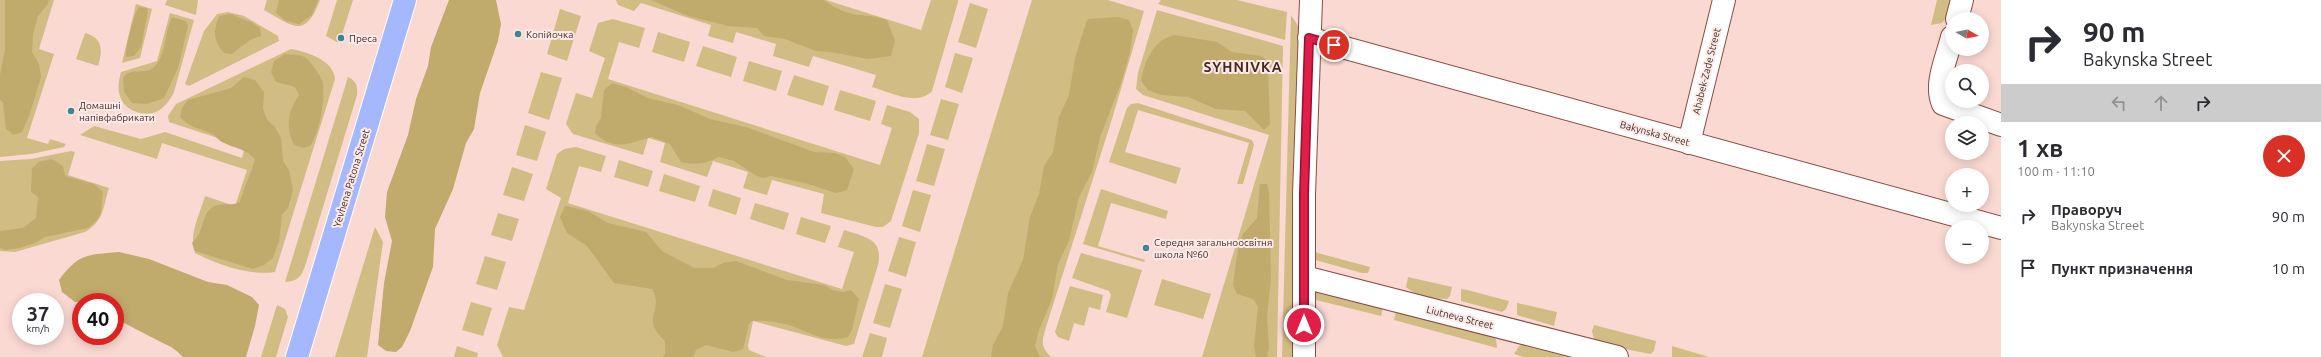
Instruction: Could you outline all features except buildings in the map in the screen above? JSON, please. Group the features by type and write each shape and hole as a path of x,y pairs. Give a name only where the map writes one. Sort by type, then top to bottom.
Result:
{"main road":[{"name":"Yevhena Patona Street","path":"297,357 405,0"}],"street":[{"path":"1304,357 1304,194 1310,0"},
{"name":"Ahabek-Zade Street","path":"1689,143 1724,0"},
{"path":"1959,12 1962,0"},
{"name":"Bakynska Street","path":"1309,38 2001,228"},
{"path":"1947,56 1939,95 1943,104 2001,125"},
{"name":"Liutneva Street","path":"1304,278 1617,357"}],"shaded area":[{"path":"0,0 54,0 39,49 54,54 27,138 48,144 50,139 66,144 64,147 31,154 0,157"},
{"path":"5,0 49,0 48,4 38,16 33,34 32,52 39,64 41,77 29,116 22,132 14,135 6,129 3,102 0,100 0,75 5,49"},
{"path":"167,0 198,0 196,15 165,5"},
{"path":"267,0 320,0 315,12 309,20 304,25 298,26 291,25 264,10"},
{"path":"279,0 318,0 312,15 299,24 286,21 276,13"},
{"path":"337,0 353,0 340,41 337,42 326,36"},
{"path":"449,0 496,0 501,24 498,41 480,93 474,129 466,143 453,189 435,229 433,267 410,331 402,347 396,352 386,351 378,345 384,283 392,241 385,217 387,192 408,135 416,99 428,66 431,47"},
{"path":"616,0 826,0 921,30 931,0 958,0 958,2 932,91 926,96 911,98 895,95 872,87 876,75 813,56 809,67 773,56 776,44 736,32 733,43 708,36 711,25 641,3 634,11 618,5"},
{"path":"651,0 823,0 838,9 849,13 887,20 895,41 891,56 868,59 816,51 785,39 764,36 757,28 728,26 688,16"},
{"path":"1032,0 1108,0 1144,11 1112,119 1045,332 1043,343 1045,350 1051,357 922,357"},
{"path":"1161,0 1237,0 1287,12 1285,40 1158,4"},
{"path":"1937,0 1952,0 1948,12 1945,12 1945,19 1942,23 1931,25"},
{"path":"970,3 988,9 976,48 958,42"},
{"path":"136,4 152,9 140,58 122,63"},
{"path":"139,7 147,8 148,11 141,47 134,56 126,57 130,31"},
{"path":"560,9 581,16 567,61 547,54"},
{"path":"1157,10 1283,46 1277,357 1202,357 1269,135 1143,95 1136,89 1138,73"},
{"path":"228,12 244,16 278,36 279,41 189,86 185,84 204,31 217,14"},
{"path":"170,13 194,20 174,92 168,103 158,111 147,114 136,112 126,106 120,96 118,87 121,72 157,61"},
{"path":"230,14 251,22 260,28 261,36 250,40 232,54 224,53 215,36 219,16"},
{"path":"1291,15 1302,32 1294,357 1282,357"},
{"path":"172,17 186,21 188,26 178,68 164,98 147,104 132,103 124,92 123,78 130,72 146,71 154,67 161,56 169,23"},
{"path":"1118,17 1129,20 1133,30 1130,52 1120,86 1100,137 1092,172 1079,197 1069,241 1058,264 1052,299 1039,330 1035,346 1040,357 991,357 993,345 1003,326 1008,293 1023,260 1030,217 1039,194 1044,166 1053,152 1059,117 1069,95 1075,58 1086,23 1088,19"},
{"path":"613,19 645,28 639,48 619,42 608,79 880,165 892,128 881,124 887,105 910,112 919,119 919,133 891,221 883,227 876,227 821,213 824,194 772,180 767,195 743,188 748,172 713,161 707,177 660,162 665,143 648,138 643,155 573,134 566,124 576,93 592,98 605,58 589,51 598,23"},
{"path":"658,32 690,42 684,62 652,52"},
{"path":"85,33 95,38 100,45 101,55 98,66 76,59"},
{"path":"1175,35 1217,42 1232,52 1261,56 1265,59 1268,69 1270,124 1264,130 1245,111 1216,109 1188,97 1161,95 1148,90 1141,81 1151,52 1161,41"},
{"path":"703,46 737,57 731,77 696,66"},
{"path":"291,49 312,55 325,62 333,72 335,79 275,272 265,273 245,271 214,262 195,253 193,246 194,232 205,196 235,206 247,170 162,143 157,159 80,135 94,126 141,139 165,132 242,158 245,147 169,122 168,116 176,104"},
{"path":"955,53 973,58 962,93 945,87"},
{"path":"285,54 299,55 306,58 311,62 321,77 323,83 322,107 317,133 310,146 304,148 294,145 289,132 290,113 299,95 295,87 276,82 271,72 274,61"},
{"path":"749,61 782,71 776,91 743,81"},
{"path":"541,72 562,78 549,120 528,113"},
{"path":"794,75 829,86 823,106 787,95"},
{"path":"244,77 255,80 264,92 263,108 267,120 275,127 281,138 283,161 289,170 293,190 288,208 282,215 279,241 273,258 264,265 253,269 195,251 192,243 200,232 205,216 210,209 218,205 240,202 255,159 243,150 222,142 212,134 191,126 180,117 182,108 188,100 231,88"},
{"path":"348,77 356,84 357,95 306,263 303,271 297,279 285,282"},
{"path":"612,83 626,87 648,98 678,105 710,119 749,128 814,152 835,153 845,157 854,169 847,190 836,193 805,183 771,176 763,178 755,175 734,161 719,157 701,163 681,162 670,144 652,137 622,144 616,144 602,139 595,133 596,126 601,118 604,90"},
{"path":"840,90 876,101 870,121 834,110"},
{"path":"941,99 959,104 948,140 930,135"},
{"path":"1138,103 1252,140 1254,145 1243,184 1237,184 1249,143 1138,110 1125,152 1181,168 1176,184 1109,162 1127,108 1131,104"},
{"path":"525,125 546,132 537,161 516,155"},
{"path":"927,144 945,149 934,186 916,181"},
{"path":"576,147 606,156 601,172 579,166 568,203 842,289 854,252 838,247 844,230 871,240 878,249 878,265 854,344 846,346 753,321 748,346 749,350 766,357 503,357 497,345 509,307 524,310 561,198 546,189 557,154 564,149"},
{"path":"71,151 75,152 68,175 109,188 102,213 96,223 85,232 15,252 0,251 0,161 31,159"},
{"path":"52,159 63,166 65,176 94,184 103,192 101,213 97,220 88,228 45,237 35,243 19,248 6,250 0,248 0,231 23,228 36,218 38,197 31,192 32,168 39,162"},
{"path":"619,160 653,171 648,187 614,177"},
{"path":"512,167 533,174 524,201 503,195"},
{"path":"664,174 700,186 695,202 659,191"},
{"path":"1260,184 1267,184 1269,192 1271,279 1267,316 1269,348 1267,357 1256,357 1254,346 1258,307 1253,299 1237,294 1233,285 1238,247 1243,234 1257,218"},
{"path":"713,189 741,198 736,215 708,206"},
{"path":"1101,189 1168,211 1166,219 1111,203 1098,246 1145,260 1144,262 1083,244"},
{"path":"913,190 931,195 920,232 902,226"},
{"path":"755,203 789,213 784,230 750,219"},
{"path":"565,206 588,211 608,223 646,232 662,251 694,268 713,268 723,263 736,261 787,280 824,285 832,290 843,292 851,290 859,299 852,330 848,337 832,339 818,336 789,325 766,321 752,321 749,324 743,349 733,352 706,345 696,350 693,357 663,357 665,354 665,341 654,326 653,320 656,303 652,289 614,283 587,246 567,233 560,217"},
{"path":"498,213 519,219 512,241 491,235"},
{"path":"801,217 831,226 825,243 796,234"},
{"path":"375,227 383,242 367,357 335,357"},
{"path":"899,237 916,242 906,277 888,271"},
{"path":"119,252 149,259 208,282 227,285 252,297 259,305 255,326 246,357 183,357 176,350 124,323 124,293 72,293 72,300 62,292 59,280 66,271 78,260 91,255"},
{"path":"1314,252 1370,267 1368,273 1362,273 1315,260"},
{"path":"1081,253 1142,270 1127,318 1106,312 1111,295 1109,291 1072,278"},
{"path":"485,256 506,262 497,290 476,284"},
{"path":"1408,277 1452,287 1450,296 1447,299 1415,293 1406,287"},
{"path":"1162,279 1211,294 1203,319 1154,305"},
{"path":"885,284 902,289 890,328 873,323"},
{"path":"1070,286 1103,295 1100,310 1089,307 1084,326 1074,323 1069,341 1058,337 1055,332"},
{"path":"1319,289 1384,304 1381,316 1312,299"},
{"path":"1461,289 1509,301 1506,309 1502,312 1461,301"},
{"path":"471,302 492,308 483,336 462,330"},
{"path":"1517,303 1557,312 1554,326 1517,315"},
{"path":"277,305 285,309 288,317 276,357 261,357"},
{"path":"1396,311 1486,334 1496,339 1497,348 1394,320"},
{"path":"1594,325 1656,341 1654,351 1650,354 1595,343 1592,331"},
{"path":"870,333 887,338 882,357 862,357"},
{"path":"1525,344 1574,357 1524,357 1514,354 1519,346"},
{"path":"457,346 478,353 477,357 454,357"},
{"path":"1672,346 1709,357 1672,357"}],"place":[{"name":"Копійочка","path":"518,34"},
{"name":"Преса","path":"341,38"},
{"name":"Домашні напівфабрикати","path":"71,111"},
{"name":"Середня загальноосвітня школа №60","path":"1146,248"}],"district":[{"name":"SYHNIVKA","path":"1243,67"}],"route":[{"path":"1304,325 1304,194 1309,38 1334,45"}]}
